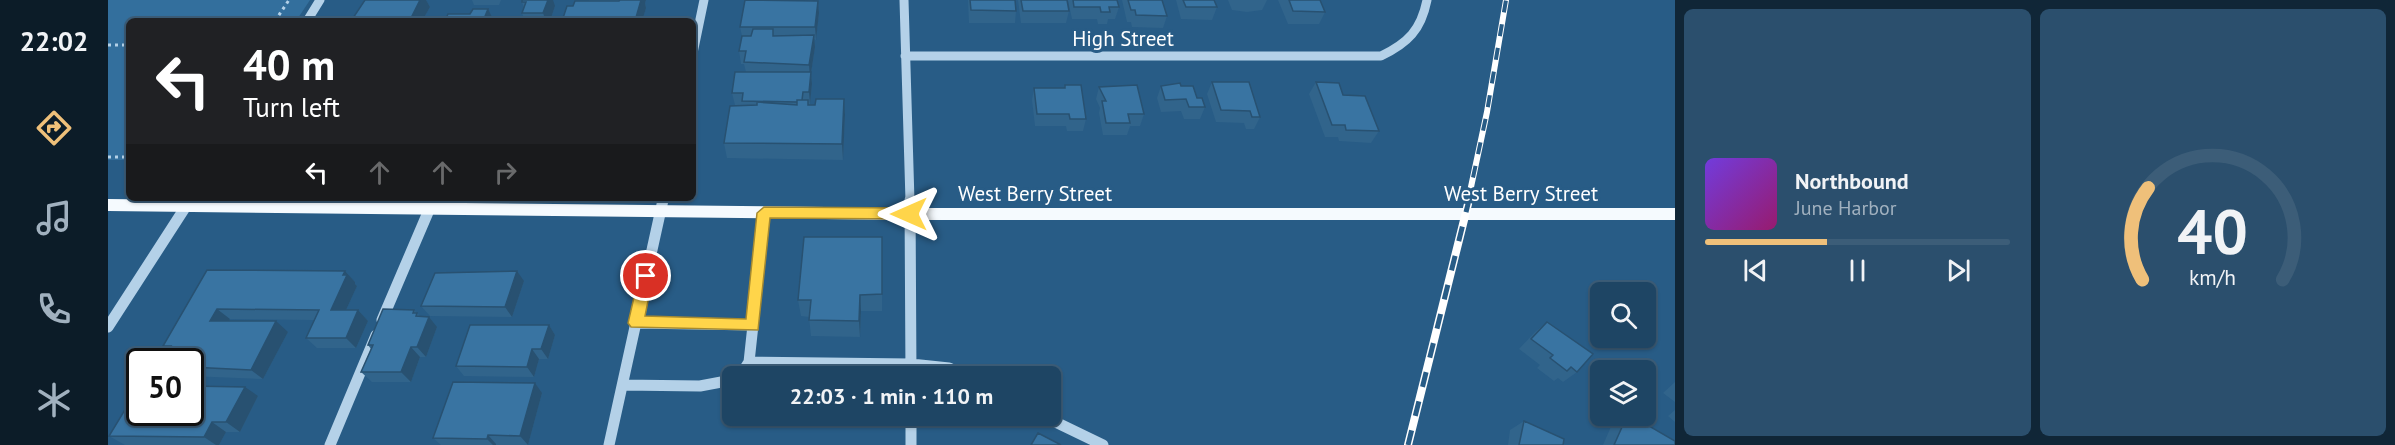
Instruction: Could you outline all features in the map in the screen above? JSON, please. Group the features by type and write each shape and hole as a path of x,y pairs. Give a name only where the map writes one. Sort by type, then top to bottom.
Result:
{"main road":[{"name":"West Berry Street","path":"108,205 188,203 429,210 662,205 764,213 909,214 1675,214"}],"street":[{"path":"309,18 320,0"},
{"path":"696,39 704,0"},
{"path":"904,0 911,366"},
{"name":"High Street","path":"905,56 1381,56 1408,44 1424,22 1427,0"},
{"path":"108,327 188,203"},
{"path":"609,445 662,205"},
{"path":"330,445 429,210"},
{"path":"746,366 753,325 764,213"},
{"path":"636,323 753,325"},
{"path":"748,362 830,366"},
{"path":"622,385 700,386 722,382"},
{"path":"1061,424 1103,445"},
{"path":"911,426 911,445"}],"path":[{"path":"277,18 289,0"},
{"path":"108,45 126,45"},
{"path":"108,157 126,157"}],"shaded area":[{"path":"108,0 310,0 298,18 126,18 126,160 108,160"}],"building":[{"path":"365,0 420,0 411,18 353,18"},
{"path":"522,0 548,0 543,13 522,13 526,2"},
{"path":"641,0 636,18 563,18 567,6 573,6 575,1"},
{"path":"745,0 818,1 815,27 740,27"},
{"path":"970,0 1015,0 1016,11 971,10"},
{"path":"1021,0 1067,0 1069,11 1023,11"},
{"path":"1073,0 1117,0 1119,7 1109,7 1110,12 1101,12 1100,7 1074,7"},
{"path":"1128,0 1162,0 1167,16 1136,15 1135,10 1131,10"},
{"path":"1183,0 1214,0 1217,7 1186,7"},
{"path":"1289,0 1320,0 1325,12 1293,11"},
{"path":"473,9 488,9 484,18 446,18 448,14 470,14"},
{"path":"753,29 773,29 773,36 814,35 809,65 744,62 746,51 739,51 742,36 751,36"},
{"path":"735,72 811,72 809,92 803,92 802,100 797,100 797,102 742,101 743,93 732,93"},
{"path":"1212,82 1249,82 1260,117 1252,117 1250,111 1221,110"},
{"path":"1316,82 1339,83 1343,95 1365,96 1379,131 1346,130 1345,125 1332,125"},
{"path":"1180,83 1181,86 1193,86 1197,98 1202,98 1205,107 1189,107 1186,99 1165,100 1161,86"},
{"path":"1065,85 1081,85 1086,119 1070,119 1069,114 1037,114 1034,88 1065,88"},
{"path":"1137,85 1144,114 1128,114 1130,123 1106,123 1102,101 1106,101 1099,87"},
{"path":"816,99 844,99 842,144 724,143 730,106 757,105 757,102 797,105 797,100 808,100 808,105 815,105"},
{"path":"804,237 882,237 882,294 860,295 859,321 809,320 811,300 798,300"},
{"path":"207,270 345,271 343,275 347,275 331,310 358,310 346,338 306,338 319,310 217,309 210,321 276,321 251,370 204,368 204,348 163,346"},
{"path":"517,271 505,307 421,306 435,273"},
{"path":"383,309 414,310 413,313 417,313 416,316 429,317 417,347 411,347 401,372 361,372 373,345 368,345"},
{"path":"1547,322 1593,354 1577,372 1571,367 1567,371 1550,358 1553,355 1531,339"},
{"path":"470,325 549,325 541,349 532,349 527,367 456,366"},
{"path":"453,382 535,383 520,436 488,435 487,439 433,438"},
{"path":"204,386 245,387 226,422 212,422 204,437 109,436 126,408 126,426 204,426"},
{"path":"1524,421 1564,439 1563,445 1519,445"},
{"path":"1623,426 1649,426 1675,441 1675,445 1614,445"},
{"path":"1038,433 1061,445 1031,445"}],"railway":[{"path":"1468,201 1487,112 1506,0"},
{"path":"1408,445 1469,200"}],"route":[{"path":"646,276 636,323 753,325 764,213 909,214"}]}
